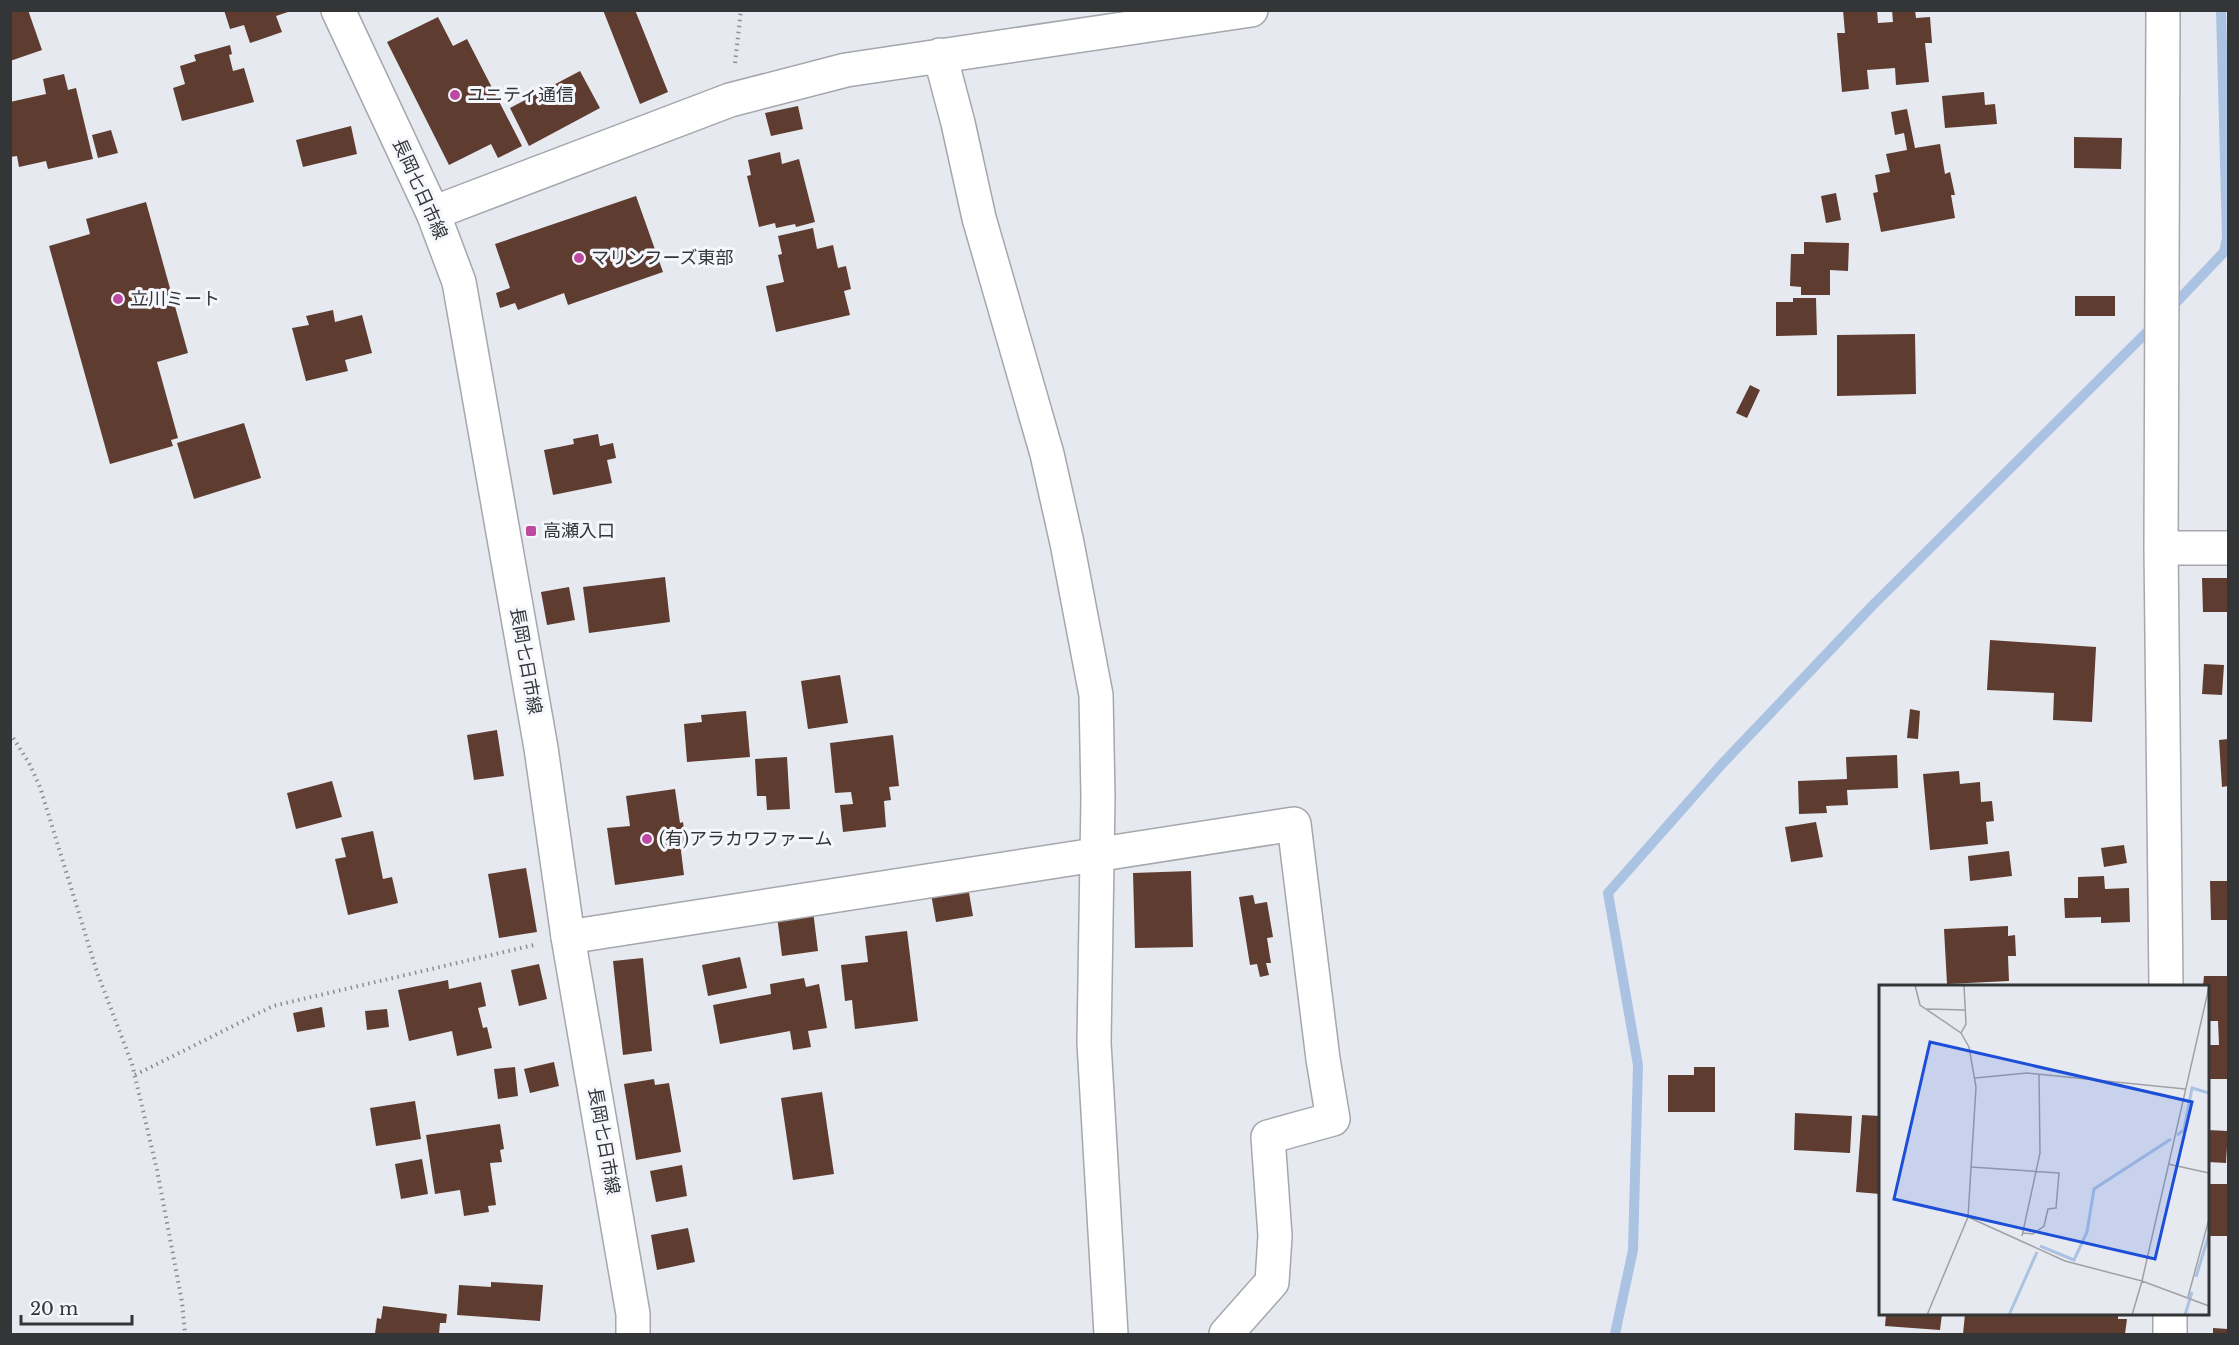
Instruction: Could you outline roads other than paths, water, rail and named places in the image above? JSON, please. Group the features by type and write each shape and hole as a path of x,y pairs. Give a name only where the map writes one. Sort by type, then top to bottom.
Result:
{"street":[{"name":"長岡七日市線","path":"338,10 433,213 459,282 542,748 568,937 633,1314 633,1335"},
{"path":"433,213 730,100 846,70 1251,10"},
{"path":"2163,10 2161,548 2166,985"},
{"path":"940,55 979,218 1047,454 1067,543 1096,695 1098,797 1094,1043 1111,1335"},
{"path":"2161,548 2229,548"},
{"path":"568,937 1294,824 1323,1059 1333,1119 1268,1137 1275,1236 1272,1282 1226,1335"},
{"path":"2170,1315 2170,1335"}],"waterway":[{"path":"2170,309 2224,252 2227,238 2221,10"},
{"path":"1615,1334 1633,1250 1638,1065 1608,893 1722,764 1872,606 2155,324"}],"place":[{"name":"ユニティ通信","path":"455,95"},
{"name":"マリンフーズ東部","path":"579,258"},
{"name":"立川ミート","path":"118,299"},
{"name":"高瀬入口","path":"531,531"},
{"name":"(有)アラカワファーム","path":"647,839"}]}
